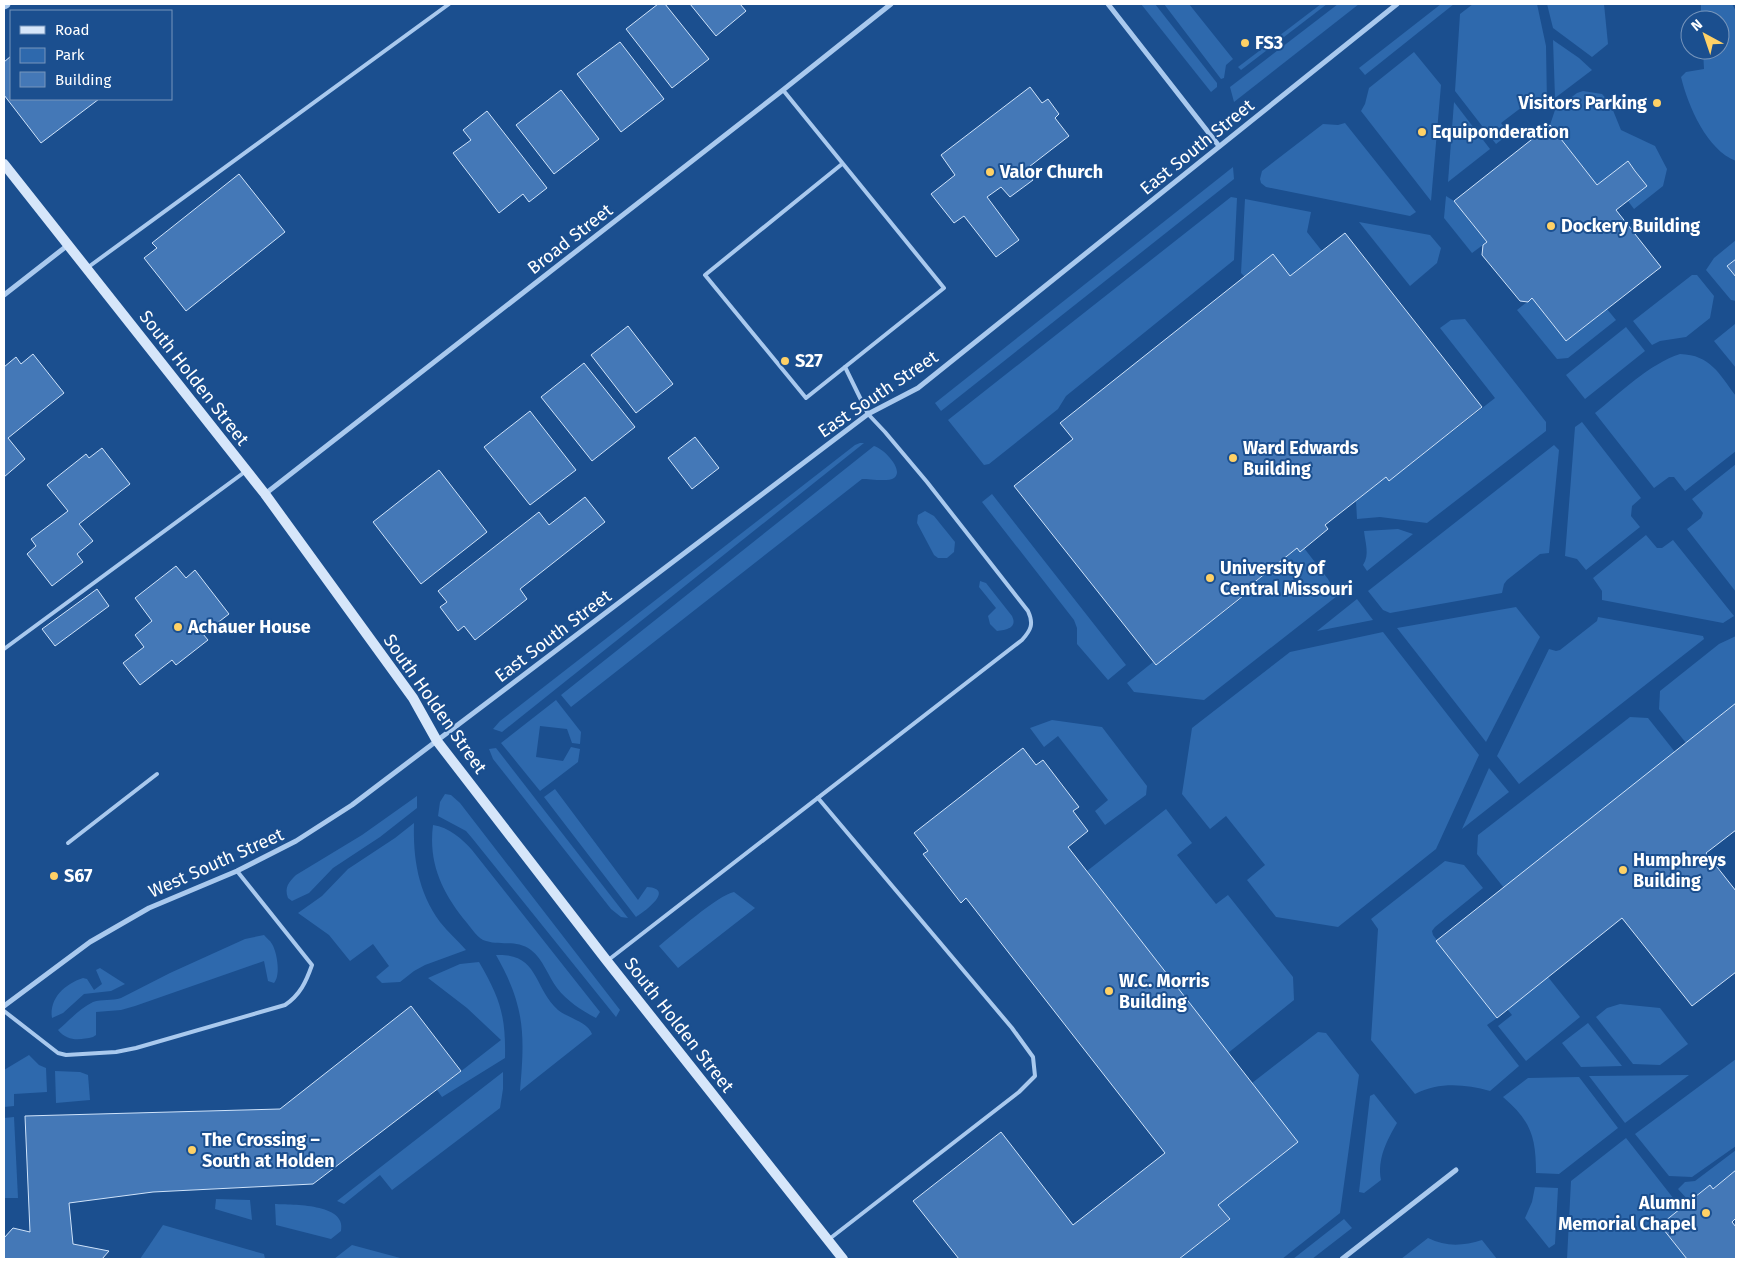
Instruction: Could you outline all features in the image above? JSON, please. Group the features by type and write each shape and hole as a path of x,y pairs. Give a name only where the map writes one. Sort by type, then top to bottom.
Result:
{"main road":[{"name":"South Holden Street","path":"4,164 265,494 413,698 438,741 607,961 843,1259"}],"street":[{"name":"Broad Street","path":"265,494 891,4"},
{"path":"1108,4 1219,146"},
{"name":"East South Street","path":"438,741 868,414 918,388 1397,4"},
{"path":"4,295 68,244"},
{"name":"West South Street","path":"4,1006 90,942 149,908 237,871 296,841 352,806 438,741"},
{"path":"1342,1259 1456,1170"}],"lane":[{"path":"87,268 449,4"},
{"path":"783,90 944,288 806,398 705,275 842,164"},
{"path":"607,961 1022,640 1032,628 1032,620 1022,604 927,482 868,414 845,367"},
{"path":"4,649 246,471"},
{"path":"68,843 157,774"},
{"path":"818,798 1012,1028 1033,1057 1035,1076 1019,1092 828,1240"},
{"path":"4,1011 58,1053 66,1055 116,1052 136,1048 285,1005 301,991 307,982 312,965 237,871"}],"green space":[{"path":"1141,4 1155,4 1217,83 1217,87 1211,92"},
{"path":"1164,4 1189,4 1233,59 1226,65 1224,78 1221,79"},
{"path":"1321,4 1327,4 1241,70 1238,67"},
{"path":"1338,4 1359,4 1234,102 1230,87"},
{"path":"1441,4 1454,4 1365,75 1359,68"},
{"path":"1473,4 1537,4 1546,46 1547,104 1538,111 1530,101 1501,123 1509,134 1496,144 1455,91 1460,14"},
{"path":"1547,4 1604,4 1608,44 1592,57 1553,28"},
{"path":"1701,4 1732,4 1736,11 1736,161 1716,147 1700,126 1688,101 1681,77 1686,72 1704,69 1704,60 1730,60 1730,10 1701,10"},
{"path":"1553,40 1579,58 1592,70 1555,98"},
{"path":"1414,52 1441,85 1431,201 1361,111 1369,88"},
{"path":"1583,91 1602,94 1610,103 1621,130 1655,146 1667,169 1663,186 1634,209 1628,201 1647,186 1628,161 1597,185 1550,125 1555,110 1577,93"},
{"path":"1454,102 1490,149 1448,182"},
{"path":"1345,123 1416,212 1410,216 1266,187 1261,183 1262,171 1323,124 1338,125"},
{"path":"1233,167 1234,179 941,411 935,403"},
{"path":"1446,196 1454,201 1487,242 1472,253 1444,218"},
{"path":"1231,197 1237,198 1234,260 1066,396 1058,409 989,464 984,465 948,420"},
{"path":"1245,199 1311,212 1307,232 1322,251 1290,276 1273,254 1245,277 1241,273"},
{"path":"1359,222 1430,235 1441,248 1437,263 1410,286"},
{"path":"1736,240 1736,259 1728,266 1736,277 1736,301 1731,300 1706,270 1714,258"},
{"path":"1692,275 1697,275 1714,296 1710,318 1686,337 1660,341 1652,345 1633,321"},
{"path":"1532,298 1566,341 1607,309 1616,320 1568,358 1557,359 1517,310"},
{"path":"1465,319 1546,422 1546,431 1427,523 1380,517 1357,519 1356,501 1386,477 1390,480 1495,398 1440,328 1451,320"},
{"path":"1735,324 1736,326 1736,368 1714,341"},
{"path":"1626,327 1645,351 1585,399 1566,375"},
{"path":"1680,354 1691,355 1707,362 1719,373 1736,396 1736,451 1685,491 1674,477 1669,477 1654,488 1595,413 1646,372"},
{"path":"1582,422 1641,498 1632,506 1631,516 1640,527 1586,570 1577,559 1565,556 1575,427"},
{"path":"860,443 864,443 502,732 493,729 500,721"},
{"path":"1554,445 1559,450 1549,553 1540,554 1507,580 1502,593 1390,613 1383,610 1368,591"},
{"path":"874,446 887,455 895,465 897,474 894,478 884,480 862,479 571,707 561,695"},
{"path":"1736,464 1736,592 1687,529 1701,518 1703,513 1692,499"},
{"path":"992,494 1126,665 1108,680 1077,644 1077,628 1074,620 982,502"},
{"path":"925,511 934,516 955,542 954,552 947,558 938,558 934,555 917,523 918,515"},
{"path":"1398,529 1413,534 1367,571 1363,565 1367,553 1364,531"},
{"path":"1646,535 1657,548 1662,548 1673,540 1734,616 1723,623 1602,600 1602,591 1593,578"},
{"path":"1297,548 1304,548 1328,579 1337,596 1204,700 1134,692 1127,683 1153,662 1156,665 1243,597 1241,593"},
{"path":"980,581 986,583 1012,616 1013,623 1010,628 997,631 990,624 988,616 996,608 979,587"},
{"path":"1357,599 1373,620 1317,631"},
{"path":"1516,607 1540,637 1486,742 1397,628"},
{"path":"1598,617 1703,636 1704,639 1519,784 1497,756 1549,649 1560,650 1597,621"},
{"path":"1383,632 1479,755 1436,849 1338,927 1276,917 1247,880 1265,865 1226,816 1210,829 1182,794 1192,728 1290,652"},
{"path":"1736,636 1736,703 1686,743 1659,709 1660,691 1719,644"},
{"path":"556,700 581,732 580,744 572,743 567,729 540,726 536,757 563,761 571,747 580,749 578,762 540,791 501,743"},
{"path":"1630,717 1648,718 1675,752 1504,888 1477,854 1478,835"},
{"path":"1052,720 1102,727 1147,786 1146,795 1105,825 1095,811 1108,800 1058,736 1044,747 1030,728"},
{"path":"496,748 628,918 621,917 611,909 493,759 489,749"},
{"path":"1489,768 1509,792 1462,829"},
{"path":"555,789 638,900 647,887 659,892 655,901 636,917 544,797"},
{"path":"445,794 451,795 460,803 620,1010 616,1017 466,831 438,816 440,802"},
{"path":"417,796 417,808 380,837 333,868 309,893 292,901 288,898 288,885 296,875 362,835"},
{"path":"1166,809 1192,843 1177,855 1216,904 1228,895 1293,977 1294,1000 1228,1053 1087,871"},
{"path":"414,823 416,862 422,887 440,922 466,950 425,965 400,982 382,983 376,977 389,966 373,944 350,961 329,935 298,913 322,896 348,869"},
{"path":"433,825 450,831 472,850 600,1012 596,1018 575,1005 561,993 539,958 531,950 520,945 486,941 475,934 458,912 439,878 433,853"},
{"path":"1445,861 1464,865 1483,888 1435,927 1432,931 1433,935 1497,1018 1487,1025 1519,1066 1490,1091 1452,1085 1433,1087 1415,1094 1371,1040 1378,929 1371,919"},
{"path":"734,892 755,908 678,968 659,946 707,907"},
{"path":"264,935 272,944 277,958 278,969 274,983 268,981 264,961 135,1006 121,1010 96,1012 96,1035 93,1037 70,1038 58,1030 79,1011 93,1002 121,998 170,973 245,939"},
{"path":"496,955 510,956 528,965 550,1001 558,1010 582,1023 592,1034 520,1091 521,1021 513,990"},
{"path":"479,962 497,997 503,1019 505,1058 442,1097 437,1090 501,1040 467,1008 428,978 460,964"},
{"path":"100,968 125,984 111,991 84,994 63,1013 52,1018 53,1004 64,988 83,978 87,979 94,990 102,984 96,970"},
{"path":"1548,977 1580,1017 1526,1061 1498,1026 1512,1015 1507,1009"},
{"path":"1620,1004 1660,1008 1688,1044 1660,1065 1633,1064 1596,1017 1607,1008"},
{"path":"1588,1023 1622,1066 1581,1067 1562,1043"},
{"path":"1318,1032 1326,1033 1359,1075 1340,1213 1282,1259 1179,1259 1230,1220 1218,1205 1252,1083"},
{"path":"29,1055 39,1065 46,1068 47,1092 14,1094 14,1106 4,1107 4,1070"},
{"path":"1736,1059 1736,1146 1692,1177 1669,1176 1635,1134"},
{"path":"55,1071 80,1072 88,1075 90,1100 56,1103"},
{"path":"503,1072 500,1108 392,1190 380,1175 344,1204 337,1201"},
{"path":"1689,1075 1625,1123 1589,1076"},
{"path":"1579,1077 1618,1128 1559,1174 1536,1173 1535,1149 1530,1130 1520,1114 1503,1097 1528,1078"},
{"path":"1374,1094 1397,1123 1386,1143 1382,1157 1380,1165 1381,1180 1364,1193 1359,1192 1370,1096"},
{"path":"14,1117 18,1198 4,1198 4,1118"},
{"path":"1626,1138 1681,1208 1660,1225 1687,1259 1567,1259 1571,1181"},
{"path":"1736,1150 1736,1170 1713,1189 1710,1186 1689,1201 1678,1189 1685,1182 1695,1181"},
{"path":"1535,1187 1558,1188 1555,1244 1549,1248 1525,1218 1532,1202"},
{"path":"216,1199 250,1200 252,1220 215,1209"},
{"path":"275,1204 317,1207 327,1210 336,1215 341,1222 341,1231 331,1239 276,1225"},
{"path":"1344,1219 1352,1228 1312,1259 1293,1259"},
{"path":"163,1225 264,1254 265,1259 140,1259"},
{"path":"1428,1238 1441,1243 1455,1245 1482,1240 1497,1259 1401,1259"},
{"path":"352,1245 404,1259 334,1259"}],"building":[{"path":"658,4 665,4 709,59 672,88 626,29"},
{"path":"690,4 740,4 746,11 716,36"},
{"path":"620,42 664,99 621,132 577,74"},
{"path":"10,57 10,100 98,100 41,143 4,95 4,62"},
{"name":"Valor Church","path":"1030,87 1042,103 1048,99 1059,114 1055,118 1069,136 1025,170 1033,180 1010,197 1001,187 987,197 1019,240 996,257 964,216 954,223 931,194 955,175 941,155"},
{"path":"561,90 599,139 554,174 516,125"},
{"path":"487,111 547,188 529,202 523,194 499,213 453,153 471,140 463,130"},
{"name":"Dockery Building","path":"1550,125 1597,185 1628,161 1647,186 1616,210 1661,267 1566,341 1532,298 1528,302 1520,301 1482,255 1483,245 1487,242 1454,201"},
{"path":"239,174 285,232 186,311 144,258 157,248 152,243"},
{"name":"Ward Edwards Building","path":"1345,233 1482,407 1389,481 1386,477 1325,525 1328,529 1300,552 1297,548 1241,593 1243,596 1156,665 1014,486 1073,439 1060,423 1273,254 1290,276"},
{"path":"1736,259 1736,277 1727,266"},
{"path":"628,326 673,384 636,413 591,355"},
{"path":"33,354 64,393 8,438 25,459 4,477 4,367 16,357 21,364"},
{"path":"584,363 635,427 592,461 541,397"},
{"path":"530,411 576,470 530,505 484,447"},
{"path":"695,437 719,468 692,489 668,458"},
{"path":"102,448 130,484 79,524 93,541 77,554 83,562 52,586 27,554 36,546 31,539 68,511 47,485 86,454 89,458"},
{"path":"439,470 487,532 421,584 373,522"},
{"path":"585,497 605,522 520,589 527,599 475,640 464,626 458,631 440,607 447,602 438,591 539,512 549,525"},
{"name":"Achauer House","path":"176,566 186,578 195,570 229,614 203,634 208,640 176,665 172,660 140,685 123,663 144,647 135,635 152,621 135,598"},
{"path":"97,589 109,606 55,646 42,629"},
{"name":"Humphreys Building","path":"1736,703 1736,830 1706,853 1736,891 1736,972 1692,1006 1622,918 1497,1018 1436,941"},
{"name":"W.C. Morris Building","path":"1023,748 1036,765 1043,760 1079,807 1073,811 1088,831 1068,847 1298,1142 1218,1205 1230,1219 1179,1259 959,1259 913,1201 1001,1132 1073,1225 1165,1153 966,898 961,903 923,854 928,851 914,833"},
{"name":"The Crossing – South at Holden","path":"411,1006 461,1071 313,1184 153,1192 69,1203 73,1244 109,1251 102,1259 4,1259 4,1238 13,1228 30,1232 25,1116 280,1109"},
{"name":"Alumni Memorial Chapel","path":"1736,1170 1736,1218 1732,1222 1736,1227 1736,1259 1687,1259 1660,1225 1710,1185 1713,1189"}],"place":[{"name":"FS3","path":"1245,43"},
{"name":"Visitors Parking","path":"1657,103"},
{"name":"Equiponderation","path":"1422,132"},
{"name":"Valor Church","path":"990,172"},
{"name":"Dockery Building","path":"1551,226"},
{"name":"S27","path":"785,361"},
{"name":"Ward Edwards Building","path":"1233,458"},
{"name":"University of Central Missouri","path":"1210,578"},
{"name":"Achauer House","path":"178,627"},
{"name":"Humphreys Building","path":"1623,870"},
{"name":"S67","path":"54,876"},
{"name":"W.C. Morris Building","path":"1109,991"},
{"name":"The Crossing – South at Holden","path":"192,1150"},
{"name":"Alumni Memorial Chapel","path":"1706,1213"}]}
